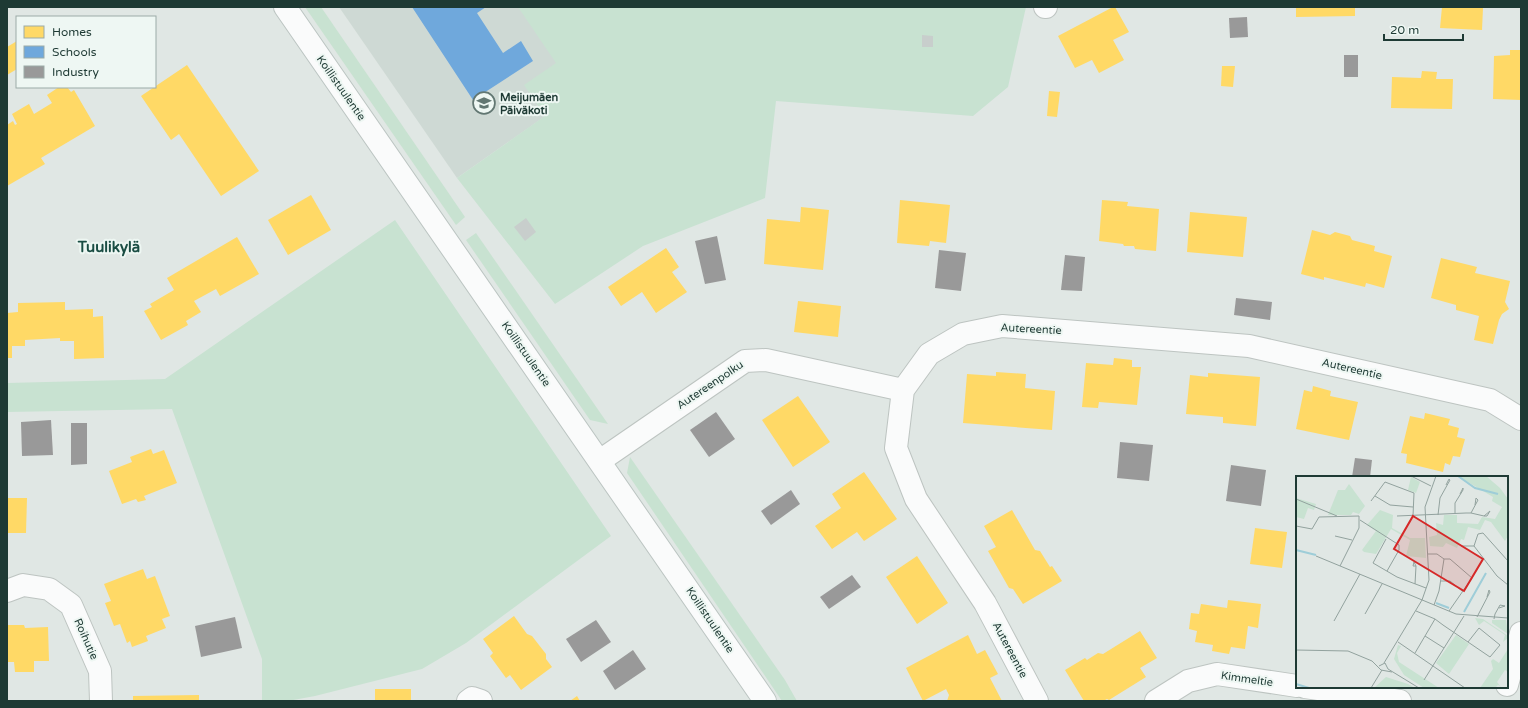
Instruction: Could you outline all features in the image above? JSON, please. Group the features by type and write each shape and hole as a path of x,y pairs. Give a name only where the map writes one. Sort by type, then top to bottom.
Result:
{"street":[{"name":"Koillistuulentie","path":"285,7 448,244 601,460 766,701"},
{"name":"Autereentie","path":"1037,701 985,603 916,499 896,448 903,390 929,354 963,334 1002,326 1249,346 1490,400 1521,419"},
{"name":"Autereenpolku","path":"601,460 745,361 766,360 903,390"},
{"name":"Roihutie","path":"7,591 23,585 49,589 71,605 100,671 101,701"},
{"path":"1508,682 1521,633"},
{"name":"Kimmeltie","path":"1156,701 1188,681 1217,674 1296,686"},
{"path":"1312,688 1400,701"},
{"path":"1503,701 1506,688"},
{"path":"468,701 472,698 481,701"}],"shaded area":[{"name":"Meijumäen Päiväkoti","path":"339,7 574,7 581,91 457,178"}],"green space":[{"path":"305,7 321,7 465,217 456,225"},
{"path":"518,7 1026,7 1008,87 973,116 776,101 765,198 643,246 555,304 457,178 545,116 524,85 556,63"},
{"path":"395,220 611,536 466,643 422,669 315,696 288,701 262,701 262,659 172,409 7,412 7,383 165,379"},
{"path":"476,233 608,424 590,420 466,240"},
{"path":"630,457 785,680 797,701 782,701 627,473"}],"building: Homes":[{"path":"1115,7 1129,32 1113,40 1124,60 1099,73 1092,60 1075,68 1058,36"},
{"path":"1296,7 1355,7 1355,16 1296,17"},
{"path":"1442,7 1483,8 1482,30 1440,28"},
{"path":"16,42 16,70 7,75 7,47"},
{"path":"1510,50 1521,50 1521,100 1493,99 1494,56 1510,55"},
{"path":"187,65 259,171 221,196 179,134 171,140 141,96 153,88 156,88 156,86"},
{"path":"1222,66 1235,66 1233,87 1221,86"},
{"path":"1422,71 1437,72 1436,79 1453,79 1452,109 1391,108 1392,77 1421,78"},
{"path":"58,88 68,88 71,92 74,90 95,126 41,158 45,164 7,186 7,125 13,121 15,125 17,124 12,114 29,104 34,114 52,103 47,95"},
{"path":"1049,91 1060,92 1057,117 1047,116"},
{"path":"311,195 331,230 288,255 268,220"},
{"path":"900,200 950,205 946,243 930,241 929,246 897,243"},
{"path":"1102,200 1128,202 1127,206 1159,209 1156,251 1135,249 1134,246 1124,246 1123,244 1099,241"},
{"path":"801,207 829,210 823,270 764,264 767,219 800,222"},
{"path":"1190,212 1247,217 1243,257 1187,252"},
{"path":"1312,230 1330,235 1335,232 1350,236 1352,240 1375,246 1374,251 1392,256 1384,288 1366,283 1365,287 1324,277 1324,280 1301,274"},
{"path":"237,237 259,274 220,296 216,289 194,301 201,312 186,321 188,325 161,340 144,311 152,307 150,304 174,290 167,278"},
{"path":"666,248 679,267 672,272 687,292 656,313 642,292 621,306 608,287"},
{"path":"1441,258 1477,267 1475,273 1510,281 1505,302 1509,309 1502,314 1499,320 1493,344 1474,340 1479,316 1456,310 1456,305 1431,298"},
{"path":"798,301 841,306 838,337 794,332"},
{"path":"65,302 65,310 93,309 93,317 103,316 104,358 74,359 74,341 60,341 60,338 25,340 25,346 12,346 12,358 7,358 7,313 18,312 18,303"},
{"path":"1114,358 1132,360 1132,367 1141,367 1137,405 1099,402 1098,408 1082,407 1086,363 1113,365"},
{"path":"996,372 1026,374 1025,388 1055,391 1052,430 963,423 967,374 996,376"},
{"path":"1208,373 1260,377 1256,426 1223,423 1223,417 1186,414 1190,375 1208,377"},
{"path":"1313,386 1331,391 1330,396 1358,402 1349,440 1296,429 1304,390 1312,392"},
{"path":"798,396 830,442 793,467 762,420"},
{"path":"1425,413 1450,419 1448,425 1459,428 1457,437 1465,439 1460,457 1453,456 1450,465 1445,463 1443,472 1406,463 1407,454 1401,453 1410,416 1424,419"},
{"path":"151,449 153,454 164,450 177,483 144,496 146,500 138,502 136,499 122,504 109,471 132,462 130,457"},
{"path":"864,472 897,519 864,541 857,532 832,549 815,526 841,508 832,494"},
{"path":"7,498 27,498 26,533 7,533"},
{"path":"1012,510 1035,550 1040,551 1050,567 1052,566 1062,581 1023,604 1013,589 1009,588 988,551 996,547 984,526"},
{"path":"1255,528 1287,532 1282,568 1250,564"},
{"path":"917,556 948,603 917,624 886,577"},
{"path":"143,569 147,579 155,576 170,616 162,619 166,628 146,636 148,641 132,647 130,641 127,643 120,624 114,626 105,603 111,601 104,584"},
{"path":"1228,600 1261,604 1258,628 1248,626 1245,649 1231,647 1229,654 1212,651 1213,645 1195,642 1197,631 1189,629 1191,613 1199,614 1201,604 1227,608"},
{"path":"514,616 527,634 532,636 546,654 546,659 552,667 521,690 510,675 506,678 490,656 493,653 483,639"},
{"path":"7,625 24,625 25,628 48,627 49,661 34,661 34,672 15,672 14,662 7,662"},
{"path":"1140,631 1157,658 1140,668 1146,677 1109,700 1084,701 1065,670 1085,658 1087,660 1098,653 1103,654"},
{"path":"968,635 977,654 985,650 998,674 990,678 1002,701 947,701 949,695 946,689 923,701 906,668"},
{"path":"375,689 411,689 411,701 375,701"},
{"path":"199,695 199,701 133,701 133,696"},
{"path":"577,696 580,701 570,701"}],"building: Schools":[{"path":"412,7 486,7 477,13 503,53 521,41 533,61 473,100"}],"building: Industry":[{"path":"1247,17 1248,37 1230,38 1229,18"},
{"path":"1344,55 1358,55 1358,77 1344,77"},
{"path":"717,236 726,280 705,284 695,241"},
{"path":"939,250 966,253 961,291 935,288"},
{"path":"1065,255 1085,257 1082,291 1061,290"},
{"path":"1236,298 1272,302 1270,320 1234,315"},
{"path":"716,412 735,439 709,457 690,430"},
{"path":"51,420 53,455 22,456 21,422"},
{"path":"71,423 87,423 87,464 71,465"},
{"path":"1120,442 1153,445 1149,481 1117,478"},
{"path":"1355,458 1372,460 1370,476 1352,476"},
{"path":"1231,465 1266,470 1261,506 1226,501"},
{"path":"791,490 800,504 771,525 761,511"},
{"path":"852,575 861,587 829,609 820,597"},
{"path":"235,617 242,648 201,657 195,626"},
{"path":"596,620 611,642 581,662 566,639"},
{"path":"633,650 646,669 615,690 603,671"}],"building: Other":[{"path":"922,35 933,36 933,47 922,47"},
{"path":"526,218 536,232 525,241 514,227"}],"place":[{"name":"Meijumäen Päiväkoti","path":"484,103"}],"district":[{"name":"Tuulikylä","path":"109,247"}]}
